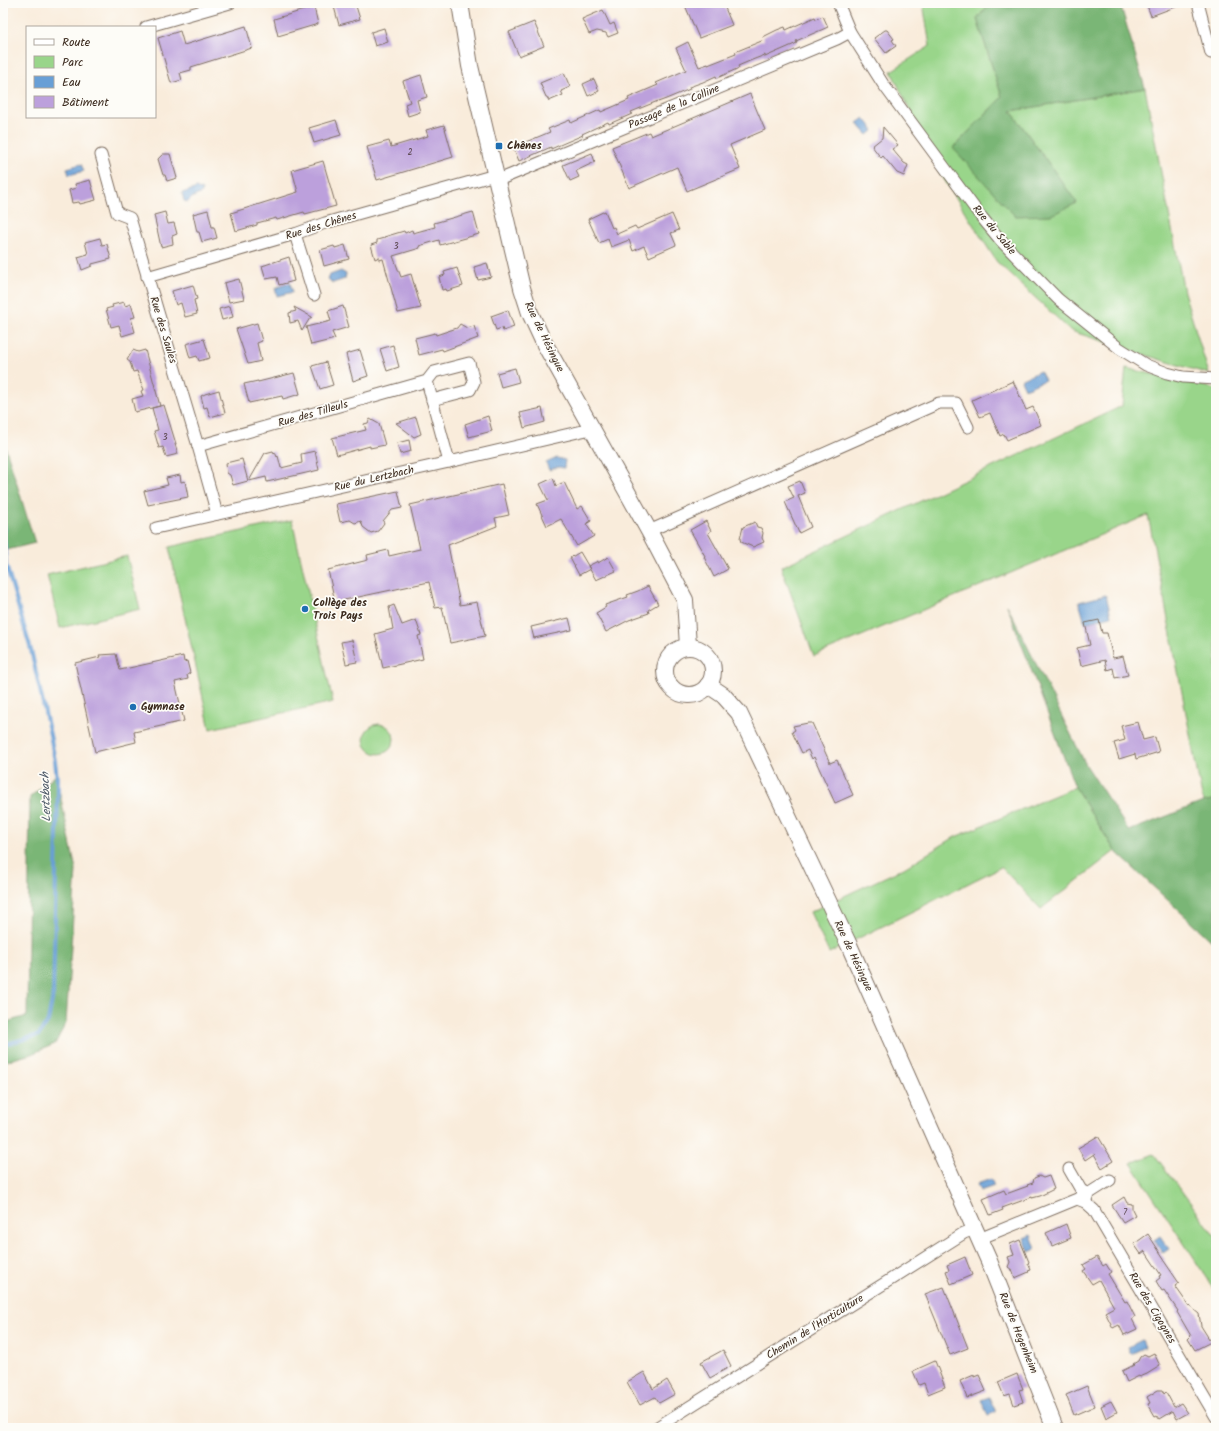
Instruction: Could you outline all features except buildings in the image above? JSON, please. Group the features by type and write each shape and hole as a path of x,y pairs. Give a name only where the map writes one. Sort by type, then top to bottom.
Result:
{"main road":[{"name":"Rue de Hésingue","path":"460,3 470,66 522,288 530,313 543,341 649,531 685,600 688,646"},
{"path":"688,646 703,651 712,663 712,678 708,685 702,691 686,695 671,687 665,676 666,663 671,654 688,646"},
{"name":"Rue de Hésingue","path":"708,685 724,695 739,713 849,945 977,1234"},
{"name":"Rue de Hegenheim","path":"977,1234 1055,1428"}],"street":[{"path":"150,26 230,3"},
{"name":"Rue du Sable","path":"838,3 850,32 883,84 979,214 1002,242 1058,299 1119,348 1146,365 1167,373 1184,377 1216,379"},
{"path":"1198,3 1211,52"},
{"name":"Passage de la Colline","path":"496,178 802,54 850,32"},
{"name":"Rue des Saules","path":"102,155 116,213 130,218 217,514"},
{"name":"Rue des Chênes","path":"147,277 295,234 325,223 496,178"},
{"path":"295,234 314,296"},
{"name":"Rue des Tilleuls","path":"198,446 427,381 434,372 469,363 474,382 470,390 432,400"},
{"path":"427,381 449,462"},
{"path":"649,531 939,403 956,403 968,426"},
{"name":"Rue du Lertzbach","path":"156,528 591,429"},
{"name":"Rue des Cigognes","path":"1069,1169 1216,1417"},
{"path":"977,1234 1077,1200 1087,1198 1110,1180"},
{"name":"Chemin de l'Horticulture","path":"656,1428 964,1233 977,1234"}],"green space":[{"path":"923,3 990,3 977,19 1002,97 953,148 1077,203 1011,111 1145,88 1184,292 1209,374 1071,331 997,262 940,173 891,71 930,46"},
{"path":"990,3 1120,3 1145,88 1011,111 1077,203 1051,215 1015,216 953,148 1002,97 977,19"},
{"path":"1126,368 1216,389 1216,799 1203,802 1148,515 814,656 781,567 1122,406"},
{"path":"3,439 35,543 3,551"},
{"path":"292,520 333,702 210,729 169,547"},
{"path":"127,556 140,609 60,628 47,575"},
{"path":"1007,605 1086,765 1129,831 1203,802 1216,799 1216,945 1115,851 1075,787"},
{"path":"379,724 390,728 394,739 390,750 379,754 368,750 364,739 368,728"},
{"path":"56,775 76,870 66,1023 55,1044 31,1054 3,1062 3,1023 27,1016 30,797"},
{"path":"1075,787 1115,851 1041,909 1001,867 829,953 810,912 904,868 955,837"},
{"path":"1154,1154 1216,1237 1216,1292 1131,1163"}],"water":[{"path":"864,118 874,130 868,135 857,123"},
{"path":"81,164 84,171 69,175 67,168"},
{"path":"197,188 202,190 202,193 193,197 188,202 184,201 182,193"},
{"path":"341,271 346,274 345,279 333,283 328,279 330,275"},
{"path":"290,283 293,292 277,296 275,288"},
{"path":"1040,371 1045,380 1025,389 1021,380"},
{"path":"557,458 565,460 564,468 558,467 549,470 546,463"},
{"path":"1106,595 1111,616 1085,623 1079,602"},
{"path":"991,1179 994,1186 980,1191 977,1184"},
{"path":"1031,1235 1036,1249 1029,1252 1024,1238"},
{"path":"1160,1236 1169,1249 1163,1253 1154,1240"},
{"path":"1142,1340 1145,1347 1131,1354 1128,1347"},
{"path":"989,1397 996,1412 988,1415 981,1400"}],"waterway":[{"name":"Lertzbach","path":"3,525 6,565 31,650 50,735 58,788 53,995 48,1021 39,1035 3,1045"}],"place":[{"name":"Chênes","path":"499,146"},
{"name":"Collège des Trois Pays","path":"305,609"},
{"name":"Gymnase","path":"133,707"}]}
